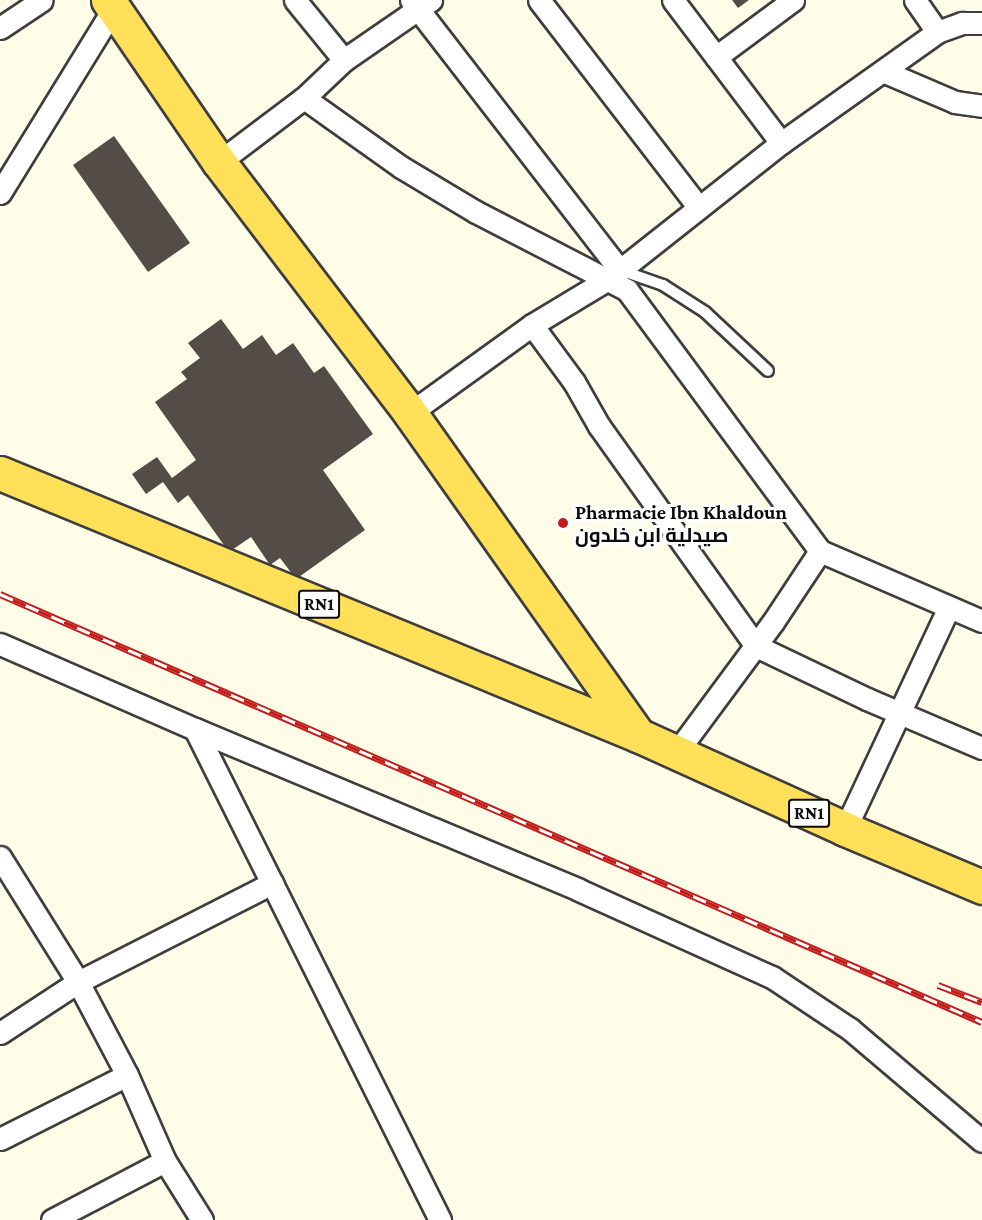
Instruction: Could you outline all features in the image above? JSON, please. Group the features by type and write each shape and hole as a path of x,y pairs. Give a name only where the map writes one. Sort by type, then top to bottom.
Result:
{"main road":[{"path":"111,4 219,162 410,413 638,735"},
{"name":"RN1","path":"0,473 638,735 845,830 982,887"}],"street":[{"path":"0,28 42,0"},
{"path":"295,0 344,60"},
{"path":"538,0 699,208"},
{"path":"673,0 781,144"},
{"path":"716,57 793,0"},
{"path":"915,0 937,32"},
{"path":"219,162 304,98 344,60 421,3 615,274 644,310 820,551 982,621"},
{"path":"0,193 111,4"},
{"path":"410,413 532,325 615,274 781,144 885,72 937,32 962,23 982,23"},
{"path":"885,72 955,102 982,106"},
{"path":"304,98 401,167 467,207 615,274"},
{"path":"532,325 574,382 599,426 756,646 982,748"},
{"path":"676,753 756,646 820,551"},
{"path":"845,830 898,712 949,607"},
{"path":"0,644 195,729 579,890 772,977 850,1029 982,1141"},
{"path":"195,729 441,1220"},
{"path":"0,857 78,982 127,1075 165,1161 202,1220"},
{"path":"0,1033 78,982 272,883"},
{"path":"0,1139 127,1075"},
{"path":"52,1220 165,1161"}],"lane":[{"path":"615,274 663,285 705,312 768,371"}],"building":[{"path":"732,0 749,0 738,8"},
{"path":"114,136 190,243 148,272 73,165"},
{"path":"221,319 243,349 262,335 276,355 293,343 314,373 324,366 373,434 323,470 365,530 296,579 280,558 270,565 251,537 229,552 188,495 178,503 163,482 146,494 132,474 157,457 172,478 196,460 155,402 187,379 181,372 200,358 188,343"}],"railway":[{"path":"0,594 982,1022"},
{"path":"938,985 982,1002"}],"place":[{"name":"Pharmacie Ibn Khaldoun صيدلية ابن خلدون","path":"563,523"}]}
